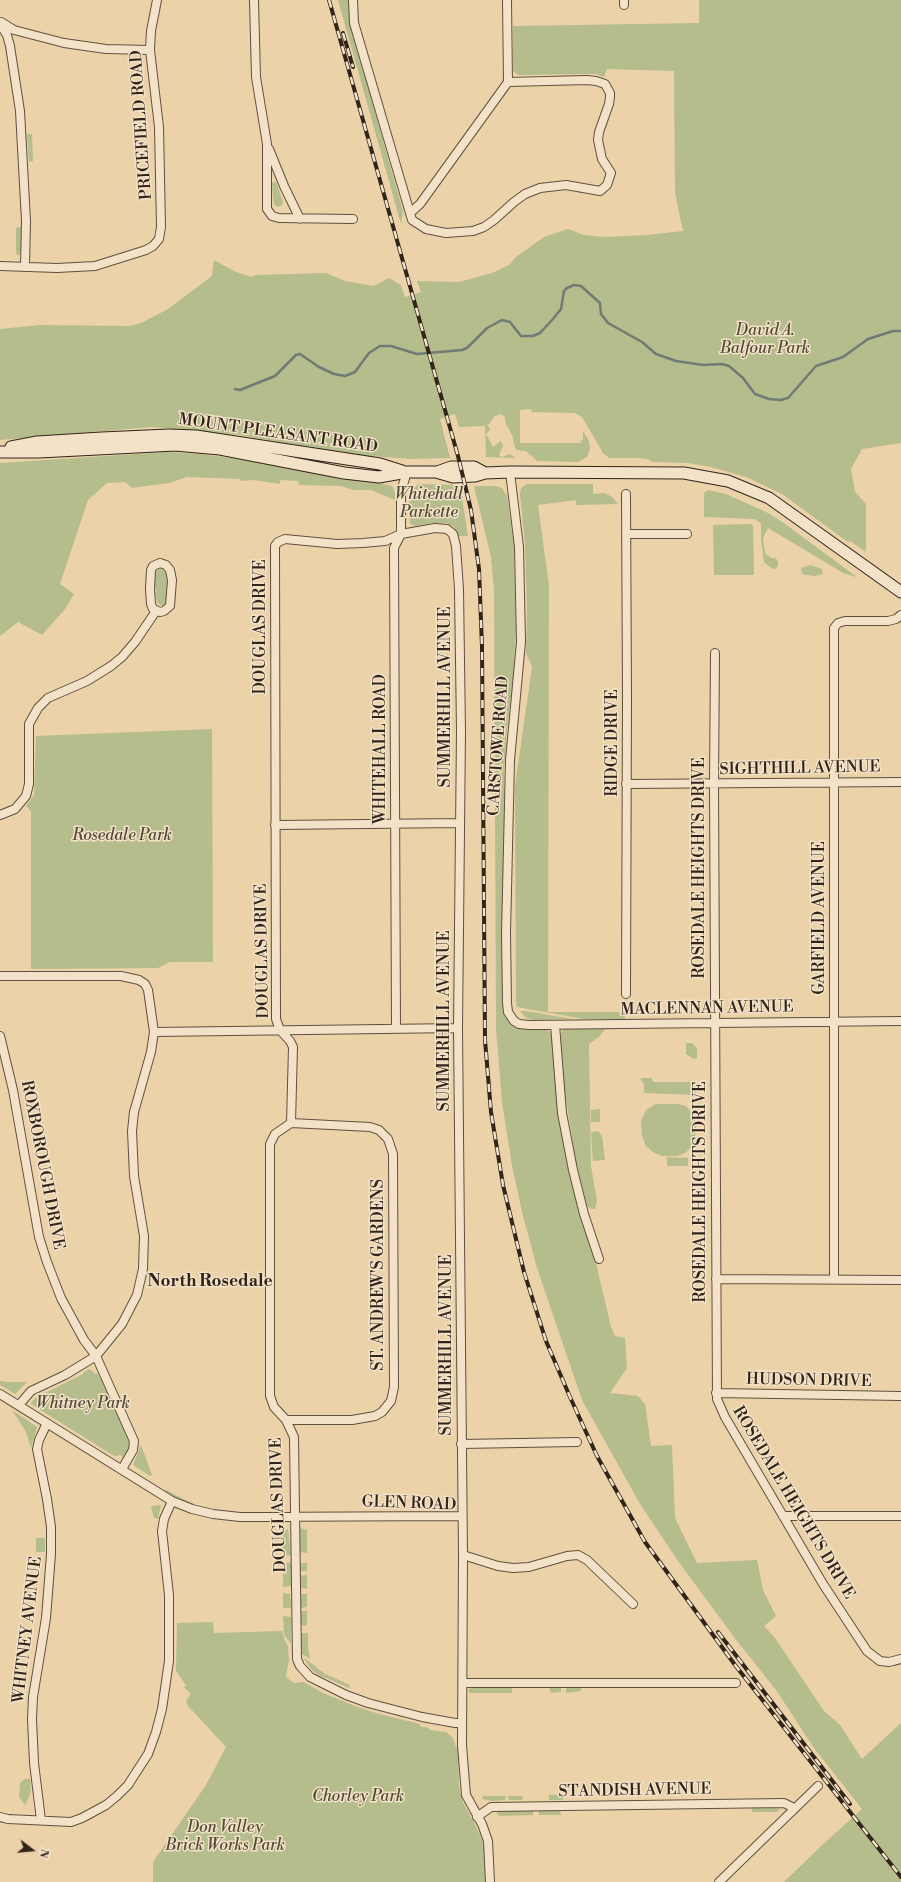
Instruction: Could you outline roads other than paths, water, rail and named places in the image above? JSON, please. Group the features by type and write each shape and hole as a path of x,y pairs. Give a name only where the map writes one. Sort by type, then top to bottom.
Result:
{"main road":[{"name":"MOUNT PLEASANT ROAD","path":"0,450 39,452 175,445 220,449 344,472 379,476 407,472 436,472 453,476 475,476 485,473 510,472 684,472 728,481 769,498 901,592"}],"street":[{"name":"PRICEFIELD ROAD","path":"25,267 57,268 95,266 136,254 153,246 159,239 161,219 159,127 150,50 151,31 157,0"},
{"path":"254,0 256,76 267,144 267,209 275,218 353,219"},
{"path":"353,0 354,23 412,220 416,223 431,230 446,233 473,231 494,220 525,194 540,188 566,185 600,191 608,185 611,173 602,159 598,140 610,97 610,93 605,84 596,80 508,82"},
{"path":"410,213 420,204 508,82 507,0"},
{"path":"0,23 14,30 64,43 101,49 150,50"},
{"path":"0,23 7,35 10,46 20,111 25,185 25,267 0,266"},
{"path":"267,144 284,186 300,219"},
{"name":"WHITEHALL ROAD","path":"396,1028 394,548 400,534 401,491 407,472"},
{"name":"CARSTOWE ROAD","path":"510,472 519,547 521,642 510,760 506,934 507,1003 508,1012 514,1021"},
{"name":"RIDGE DRIVE","path":"626,494 626,994"},
{"name":"SUMMERHILL AVENUE","path":"400,534 435,528 447,529 453,534 455,539 460,589 458,1028 462,1516"},
{"name":"DOUGLAS DRIVE","path":"400,534 385,541 363,544 337,544 294,539 282,540 278,542 275,552 275,992 276,1019 280,1030 290,1041 293,1047 291,1123 275,1134 270,1144 270,1396 274,1407 286,1420 294,1437 296,1652 300,1666 306,1673 319,1682 368,1703 422,1717 462,1723"},
{"path":"626,534 686,534"},
{"path":"160,563 166,566 172,574 171,599 168,609 160,612 156,611 151,604 150,576 153,566 160,563"},
{"path":"0,815 15,810 26,796 29,784 29,724 38,708 48,698 87,681 111,666 132,646 156,611"},
{"name":"GARFIELD AVENUE","path":"834,1279 834,628 838,623 845,621 888,621 896,619 901,615"},
{"name":"ROSEDALE HEIGHTS DRIVE","path":"715,653 714,1022 716,1393 718,1405 823,1584 867,1651 880,1661 889,1662 901,1659"},
{"name":"SIGHTHILL AVENUE","path":"626,784 901,782"},
{"path":"276,825 459,823"},
{"path":"0,976 121,976 140,980 145,984 148,990 154,1032 151,1052 134,1112 132,1132 134,1176 144,1236 141,1282 130,1312 96,1356 65,1375 31,1390 19,1405"},
{"name":"MACLENNAN AVENUE","path":"514,1021 520,1024 555,1025 901,1021"},
{"path":"555,1025 562,1113 573,1170 584,1214 599,1259"},
{"path":"154,1032 458,1028"},
{"name":"ROXBOROUGH DRIVE","path":"0,1036 13,1090 41,1244 61,1298 84,1340 96,1356 134,1441 133,1450 122,1469"},
{"name":"ST. ANDREW'S GARDENS","path":"286,1420 352,1420 375,1416 382,1412 390,1401 394,1387 392,1154 388,1139 379,1130 370,1127 291,1123"},
{"path":"716,1279 901,1280"},
{"name":"HUDSON DRIVE","path":"716,1393 901,1396"},
{"name":"GLEN ROAD","path":"0,1394 172,1501 192,1509 223,1516 462,1516 463,1683"},
{"name":"WHITNEY AVENUE","path":"41,1820 34,1763 32,1719 33,1697 46,1618 51,1554 51,1527 37,1449 46,1423"},
{"path":"461,1444 577,1442"},
{"path":"0,1817 8,1819 71,1822 82,1818 106,1805 128,1785 148,1754 162,1709 168,1668 170,1627 169,1595 162,1530 164,1519 172,1501"},
{"path":"783,1516 901,1516"},
{"path":"463,1555 498,1566 513,1568 529,1567 567,1556 578,1555 587,1560 633,1604"},
{"path":"490,1882 488,1841 478,1817 468,1800 465,1789 462,1723 463,1683 736,1683"},
{"path":"719,1882 818,1786"},
{"name":"STANDISH AVENUE","path":"478,1817 491,1806 784,1803 794,1808"}],"waterway":[{"path":"235,389 240,390 275,376 296,355 300,354 319,367 334,374 345,376 355,372 369,353 380,346 391,346 417,354 462,350 467,348 487,328 502,320 510,322 521,336 533,336 540,333 553,319 561,309 564,291 574,285 581,286 600,303 601,314 608,323 642,342 656,354 676,361 703,365 722,364 729,366 743,378 755,394 769,399 781,400 788,398 816,366 843,357 868,339 893,331 901,331"}],"railway":[{"path":"329,0 458,456 471,510 479,569 482,647 485,1040 491,1112 503,1185 524,1272 546,1341 570,1397 597,1456 645,1542 735,1665 901,1877"},
{"path":"343,33 353,67"},
{"path":"718,1632 850,1804"}],"district":[{"name":"North Rosedale","path":"210,1282"}],"park label":[{"name":"David A. Balfour Park","path":"765,340"},
{"name":"Whitehall Parkette","path":"429,504"},
{"name":"Rosedale Park","path":"122,836"},
{"name":"Whitney Park","path":"83,1404"},
{"name":"Chorley Park","path":"358,1797"},
{"name":"Don Valley Brick Works Park","path":"225,1837"}]}
